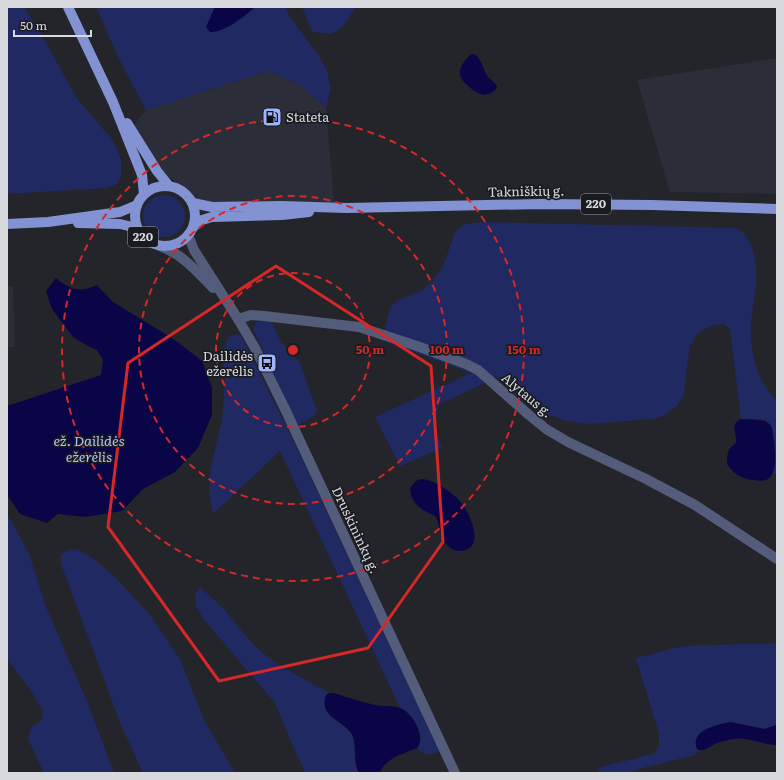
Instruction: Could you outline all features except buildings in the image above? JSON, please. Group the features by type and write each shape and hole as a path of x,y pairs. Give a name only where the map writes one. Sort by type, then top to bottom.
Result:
{"main road":[{"path":"68,7 113,102 142,176 144,194"},
{"path":"113,102 157,172 170,186"},
{"path":"137,205 144,194 156,187 170,186 179,189 187,195 193,203 196,215 194,226"},
{"name":"220","path":"193,203 212,207 281,206 347,208"},
{"name":"Takniškių g.","path":"347,208 540,204 652,205 777,209"},
{"name":"220","path":"137,205 135,216 137,228 143,236 160,246 171,246 180,242 188,236 194,226 202,220 212,217 282,215 347,208"},
{"name":"220","path":"48,222 120,212 137,205"},
{"name":"220","path":"7,224 48,222 120,224 137,228"}],"street":[{"path":"188,236 194,250 227,303"},
{"path":"160,246 174,252 184,259 227,303"},
{"name":"Druskininkų g.","path":"227,303 255,348 285,409 455,773"},
{"name":"Alytaus g.","path":"238,319 251,315 359,327 466,364 478,370 546,429 568,442 646,479 695,505 777,559"}],"highlighted area":[{"path":"276,266 431,366 443,542 368,648 219,681 108,527 128,363"}],"shaded area":[{"path":"7,7 24,7 40,32 76,97 110,136 121,160 121,176 117,184 107,188 7,194"},
{"path":"96,7 215,7 206,27 245,16 255,7 286,7 289,16 319,56 327,71 331,88 326,107 298,84 269,71 146,110 118,57"},
{"path":"302,7 356,7 344,25 332,34 312,32"},
{"path":"777,58 777,194 670,192 637,80"},
{"path":"269,71 298,84 326,107 334,203 214,205 198,200 183,186 161,171 134,125 146,110"},
{"path":"160,195 168,195 176,198 182,204 185,216 182,228 176,234 168,237 160,237 152,234 146,228 143,220 143,212 146,204 152,198"},
{"path":"483,222 735,228 744,233 752,248 756,267 756,286 751,330 753,354 763,383 777,401 777,474 772,474 775,462 766,420 741,419 730,329 724,324 712,325 697,334 690,346 683,397 676,407 663,416 652,419 589,424 567,421 538,411 497,377 440,404 435,426 442,448 400,466 375,417 471,373 382,340 390,308 396,301 423,290 434,279 443,266 455,232 464,224"},
{"path":"7,286 13,286 15,347 7,347"},
{"path":"260,320 271,320 281,342 300,363 317,411 314,416 298,425 253,329 256,323"},
{"path":"237,334 241,336 296,446 440,751 433,754 427,754 423,753 417,748 419,745 407,711 400,708 280,451 213,514 209,491 210,471 222,420 225,379 223,354 226,341 230,336"},
{"path":"7,513 29,554 46,607 89,706 114,773 44,773 28,739 31,727 41,721 43,711 29,688 7,659"},
{"path":"70,549 79,550 94,559 115,577 151,616 181,661 204,720 235,773 143,773 121,725 61,564 61,554"},
{"path":"200,587 225,610 259,650 279,665 329,693 326,695 327,710 329,715 351,733 359,773 306,773 275,703 204,620 196,606 195,594"},
{"path":"777,643 777,725 764,729 731,722 697,749 699,751 695,755 628,773 600,773 598,768 655,753 659,745 659,734 636,658 683,646"}],"water":[{"path":"215,7 255,7 228,27 216,32 210,32 206,27"},
{"path":"473,54 479,58 487,75 497,86 493,92 489,94 485,95 474,91 461,77 460,71 465,60"},
{"name":"ež. Dailidės ežerėlis","path":"56,278 75,289 85,289 97,285 113,302 175,340 202,361 212,388 212,415 198,448 175,472 143,489 122,511 85,517 58,514 47,523 20,514 7,495 7,406 101,375 103,360 97,350 73,337 52,309 46,291"},
{"path":"741,419 754,419 767,422 772,428 775,448 775,463 772,475 766,480 760,481 741,477 727,464 729,450 736,442 734,426 737,421"},
{"path":"422,479 431,481 441,486 457,498 465,509 473,525 474,541 471,546 465,550 456,551 450,548 443,539 435,516 422,509 413,500 410,490 417,480"},
{"path":"329,693 334,693 375,705 397,707 405,710 417,725 420,743 417,748 390,760 382,768 380,773 359,773 351,733 347,728 332,717 325,708 324,702 326,695"},
{"path":"731,722 764,729 777,725 777,745 739,738 719,742 705,750 697,749 697,737 706,729"}],"place":[{"name":"Stateta","path":"272,117"},
{"name":"Dailidės ežerėlis","path":"267,363"}]}
